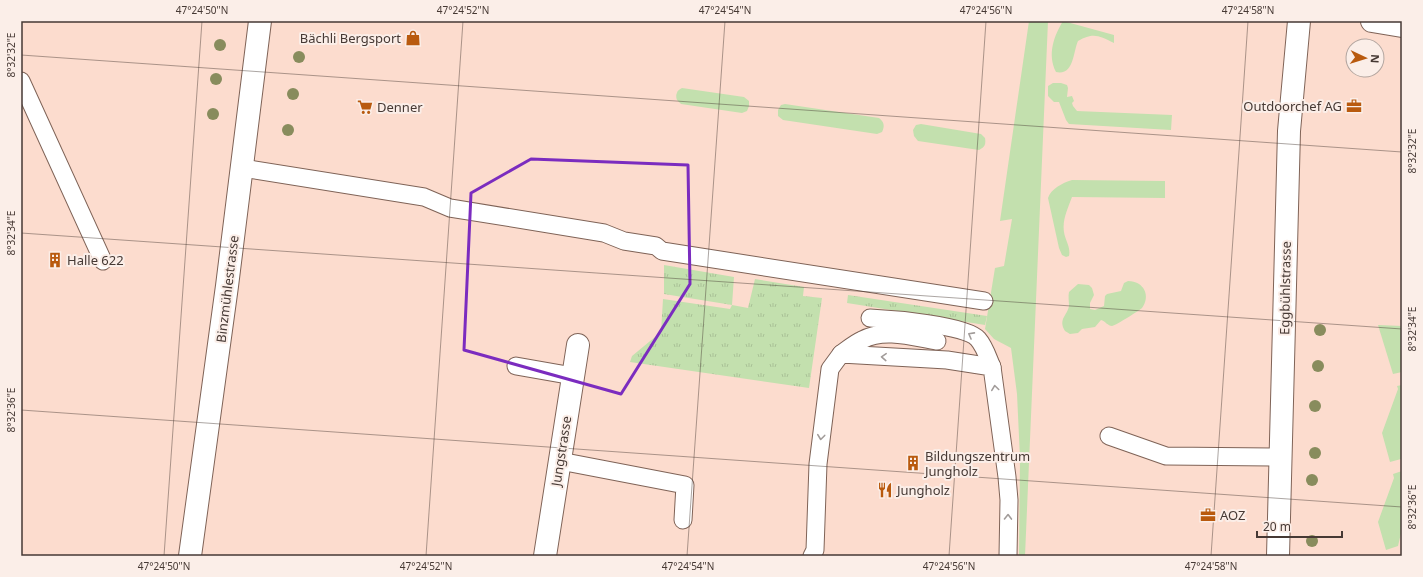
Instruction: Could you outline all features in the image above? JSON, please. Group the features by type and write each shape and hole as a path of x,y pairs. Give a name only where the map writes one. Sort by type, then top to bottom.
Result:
{"street":[{"name":"Binzmühlestrasse","path":"190,556 228,286 260,21"},
{"name":"Eggbühlstrasse","path":"1278,556 1289,131 1299,21"},
{"path":"1372,21 1402,26"},
{"name":"Jungstrasse","path":"545,556 578,345"}],"lane":[{"path":"21,81 102,261"},
{"path":"242,168 424,197 450,208 604,233 624,241 656,246 662,251 984,301"},
{"path":"870,318 913,322 966,332 978,338 985,350 992,367 1007,477 1009,500 1008,556"},
{"path":"812,556 815,550 818,464 830,369 841,354 862,340 875,334 894,334 936,341"},
{"path":"841,354 947,360 992,367"},
{"path":"516,366 573,376"},
{"path":"1109,436 1166,456 1281,457"},
{"path":"560,461 685,485 683,520"}],"highlighted area":[{"path":"531,159 688,165 690,284 621,394 464,350 471,193"}],"green space":[{"path":"1029,21 1048,21 1025,556 1019,556 1020,458 1017,394 1011,348 994,339 985,329 995,268 1004,266 1012,219 1000,221"},
{"path":"1063,21 1114,35 1114,43 1096,36 1084,38 1078,41 1070,67 1062,72 1056,72 1053,65 1052,52 1054,39"},
{"path":"1053,83 1067,85 1067,97 1072,96 1074,101 1072,103 1073,106 1077,111 1172,115 1171,130 1069,124 1059,102 1054,102 1048,96 1048,86"},
{"path":"682,88 744,97 749,101 749,106 747,111 742,113 681,104 677,100 676,95"},
{"path":"785,104 879,118 883,123 884,128 882,132 877,134 783,120 778,116 778,110 781,105"},
{"path":"921,124 981,134 985,138 985,144 983,148 979,150 918,141 914,136 913,130 916,125"},
{"path":"1072,180 1165,181 1165,198 1072,197 1064,223 1065,235 1069,250 1069,256 1066,257 1062,255 1059,248 1048,198 1057,187"},
{"path":"664,265 734,277 732,305 664,294"},
{"path":"755,279 804,287 803,296 822,298 809,388 630,362 632,356 661,332 663,299 730,309 732,305 748,308"},
{"path":"1128,281 1142,286 1146,294 1146,299 1142,308 1112,326 1101,320 1095,327 1082,329 1078,333 1070,334 1065,331 1062,323 1069,306 1069,292 1078,284 1089,285 1092,288 1094,295 1090,303 1090,309 1095,310 1104,306 1105,296 1107,294 1121,291 1124,283"},
{"path":"848,295 987,316 985,325 847,303"},
{"path":"1378,325 1402,326 1402,372 1393,374"},
{"path":"1402,385 1401,459 1390,462 1382,433 1398,389 1397,386"},
{"path":"1402,471 1402,529 1398,546 1386,550 1378,522 1394,478 1393,474"}],"place":[{"name":"Bächli Bergsport","path":"413,38"},
{"name":"Outdoorchef AG","path":"1354,106"},
{"name":"Denner","path":"365,107"},
{"name":"Halle 622","path":"55,260"},
{"name":"Bildungszentrum Jungholz","path":"913,463"},
{"name":"Jungholz","path":"885,490"},
{"name":"AOZ","path":"1208,515"}]}
